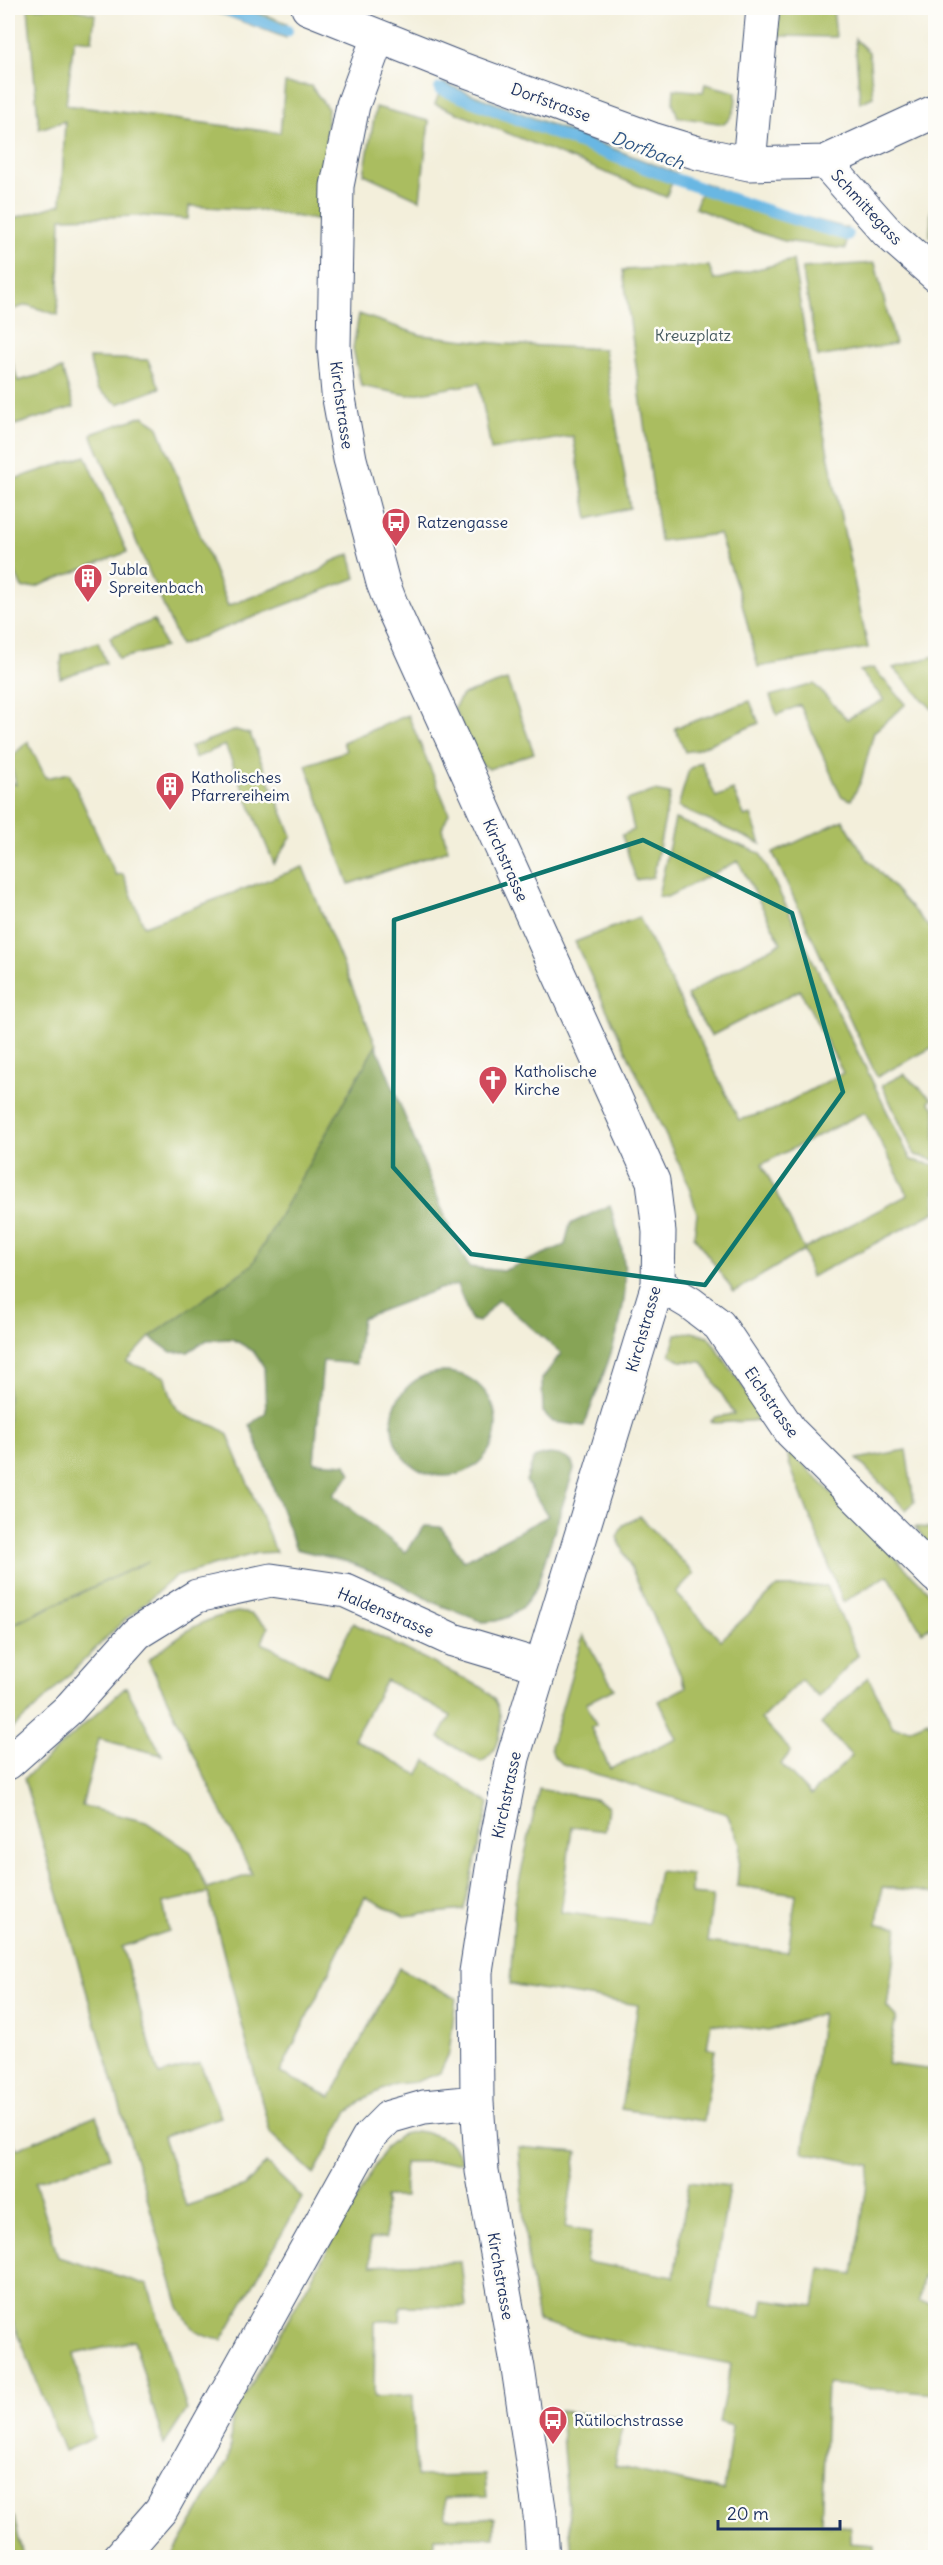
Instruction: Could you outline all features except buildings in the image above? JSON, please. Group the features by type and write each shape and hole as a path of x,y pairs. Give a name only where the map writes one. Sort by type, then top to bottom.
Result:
{"street":[{"name":"Dorfstrasse","path":"308,8 378,37 652,139 698,153 749,164 825,162 936,111"},
{"path":"749,164 763,8"},
{"name":"Kirchstrasse","path":"378,37 353,105 337,186 334,347 338,393 350,459 383,583 393,609 653,1181 659,1232 658,1284 513,1758 496,1843 476,1972 477,2102 482,2171 518,2367 540,2515 543,2558"},
{"name":"Schmittegass","path":"825,162 887,232 936,275"},
{"name":"Eichstrasse","path":"658,1284 690,1303 720,1325 791,1432 936,1576"},
{"name":"Haldenstrasse","path":"8,1763 69,1709 137,1633 197,1596 271,1580 346,1591 453,1640 540,1666"},
{"path":"119,2558 161,2510 368,2138 389,2116 424,2107 477,2102"}],"highlighted area":[{"path":"643,840 792,913 843,1092 705,1285 471,1254 393,1167 394,920"}],"green space":[{"path":"28,8 69,8 95,14 92,41 74,39 66,105 280,133 285,83 311,86 328,109 322,221 259,210 189,206 188,219 141,216 61,218 58,315 27,305 8,311 8,220 61,204 65,121 39,129"},
{"path":"196,8 245,8 287,23 286,38 225,15"},
{"path":"780,8 833,8 836,37 777,36"},
{"path":"855,39 869,52 873,97 860,103"},
{"path":"443,83 676,173 666,197 435,104"},
{"path":"705,84 736,92 734,110 724,124 678,117 673,104 674,89 703,92"},
{"path":"376,107 429,121 420,200 364,174"},
{"path":"935,139 935,239 930,237"},
{"path":"704,183 762,206 847,228 846,249 784,241 695,208"},
{"name":"Kreuzplatz","path":"793,260 811,371 868,648 758,667 741,599 719,534 660,541 623,270 709,266 714,280"},
{"path":"875,263 895,344 818,357 802,268"},
{"path":"359,314 421,335 504,344 604,349 630,508 588,519 573,436 491,450 479,383 408,395 361,386 353,348"},
{"path":"8,348 18,381 62,369 74,407 15,425 8,405"},
{"path":"89,358 148,360 160,388 118,404 97,389"},
{"path":"143,416 157,425 228,606 320,571 331,562 350,554 356,578 180,645 91,434"},
{"path":"86,456 127,552 36,587 22,588 8,556 8,481"},
{"path":"154,620 165,647 118,659 110,637"},
{"path":"98,642 106,663 60,678 62,655"},
{"path":"936,656 935,712 893,668"},
{"path":"873,668 906,704 874,732 861,781 851,800 841,796 800,705 777,715 770,696 814,684 847,719 884,700 860,671"},
{"path":"507,680 534,753 489,769 478,762 454,708 462,695"},
{"path":"750,701 759,723 685,752 675,728"},
{"path":"408,715 449,813 442,828 448,850 349,884 306,765 346,751 343,742"},
{"path":"236,730 250,734 292,836 274,864 225,745 195,758 190,747"},
{"path":"28,742 46,778 69,773 116,875 123,874 144,926 303,867 376,1045 252,1265 150,1337 127,1362 166,1377 172,1399 180,1411 193,1419 216,1426 228,1435 276,1552 257,1553 175,1577 117,1627 34,1710 8,1732 8,1627 149,1561 8,1626 8,780 16,785 12,770 13,756"},
{"path":"701,762 716,797 733,790 745,817 751,815 761,844 678,807 689,769"},
{"path":"654,791 670,794 653,877 636,880 622,835 634,830 627,800"},
{"path":"675,819 760,853 911,1160 935,1165 935,1212 811,1277 804,1250 734,1292 694,1236 697,1213 687,1181 575,942 639,917 739,1120 773,1110 843,1073 800,990 711,1036 687,996 711,980 781,943 738,861 667,897 658,896","holes":["865,1112 908,1195 804,1249 762,1164"]},
{"path":"843,820 865,856 935,934 935,1046 877,1077 773,853"},
{"path":"376,1045 451,1231 469,1267 503,1271 565,1245 570,1224 610,1205 621,1247 625,1268 623,1307 609,1359 584,1426 553,1422 543,1412 542,1379 561,1353 498,1299 479,1322 471,1320 457,1285 439,1289 362,1318 356,1364 323,1361 314,1462 346,1464 351,1474 333,1495 405,1552 425,1526 441,1527 463,1561 548,1516 526,1481 534,1458 554,1454 572,1462 574,1469 536,1589 521,1609 496,1621 483,1622 437,1604 391,1579 348,1562 296,1549 250,1425 266,1412 264,1367 253,1351 233,1339 207,1340 188,1352 171,1352 150,1337 252,1265"},
{"path":"904,1074 932,1099 929,1102 935,1109 935,1160 915,1155 882,1085"},
{"path":"692,1332 708,1336 766,1420 715,1423 711,1421 716,1417 734,1414 702,1362 680,1361 670,1355 676,1334"},
{"path":"444,1372 464,1376 481,1387 492,1404 496,1424 492,1444 481,1461 464,1472 444,1476 424,1472 407,1461 396,1444 392,1424 396,1404 407,1387 424,1376"},
{"path":"906,1450 914,1502 906,1510 857,1459"},
{"path":"790,1451 935,1598 935,1624 922,1632 888,1575 843,1602 789,1463"},
{"path":"640,1516 694,1574 676,1593 721,1640 777,1587 827,1586 858,1655 818,1697 801,1680 761,1719 791,1751 781,1764 811,1795 852,1756 821,1724 868,1677 893,1727 909,1729 928,1721 935,1731 935,1893 882,1887 877,1924 898,1927 887,2007 896,2017 887,2064 935,2070 935,2278 923,2277 919,2301 935,2304 935,2394 827,2384 821,2523 850,2527 850,2543 874,2545 874,2557 572,2557 560,2411 624,2417 615,2466 724,2491 732,2426 719,2422 731,2364 597,2338 538,2321 527,2255 518,2147 577,2152 565,2227 591,2232 586,2262 674,2277 689,2181 729,2186 710,2308 761,2316 764,2299 814,2306 820,2269 853,2274 870,2165 803,2152 822,2013 768,2031 711,2023 707,2048 715,2049 704,2121 621,2109 638,2005 510,1984 515,1901 539,1789 595,1799 608,1806 605,1831 572,1827 561,1912 648,1924 659,1871 691,1875 691,1894 713,1896 707,1942 788,1952 796,1894 737,1886 740,1844 727,1814 563,1764 553,1754 551,1745 583,1635 614,1689 586,1703 596,1725 591,1728 610,1769 677,1739 659,1701 686,1687 617,1537 623,1525"},
{"path":"915,1527 935,1528 935,1553"},
{"path":"237,1612 251,1614 268,1627 262,1643 326,1676 353,1623 483,1688 496,1701 500,1714 500,1730 492,1752 481,1762 439,1738 451,1716 386,1680 354,1739 418,1775 426,1761 489,1803 464,1910 404,1916 365,1897 280,2073 331,2097 399,1968 456,1998 449,2053 440,2073 416,2082 395,2084 367,2097 347,2113 314,2174 270,2133 208,1893 163,1903 169,1931 122,1947 159,2075 200,2063 221,2117 163,2137 186,2206 245,2186 266,2163 302,2198 222,2340 201,2334 187,2321 179,2307 24,1779 126,1687 162,1755 99,1739 82,1806 146,1822 191,1852 207,1889 252,1874 148,1660 199,1624"},
{"path":"96,2115 110,2157 35,2182 58,2257 148,2285 187,2410 164,2445 134,2341 74,2354 94,2438 64,2451 11,2315 8,2315 8,2132 17,2149"},
{"path":"416,2131 431,2134 450,2143 462,2162 404,2162 405,2197 385,2197 386,2238 370,2239 371,2265 461,2262 466,2307 401,2306 400,2321 375,2321 374,2397 413,2395 416,2476 485,2475 487,2497 445,2498 446,2518 494,2518 494,2537 434,2537 434,2557 172,2557 228,2460 233,2417 386,2147 402,2134"},
{"path":"8,2517 14,2517 23,2557 8,2557"}],"waterway":[{"name":"Dorfbach","path":"222,8 287,31"},
{"name":"Dorfbach","path":"440,89 693,185 847,235"}],"place":[{"name":"Ratzengasse","path":"396,548"},
{"name":"Jubla Spreitenbach","path":"88,604"},
{"name":"Katholisches Pfarrereiheim","path":"170,812"},
{"name":"Katholische Kirche","path":"493,1106"},
{"name":"Rütilochstrasse","path":"553,2446"}]}
